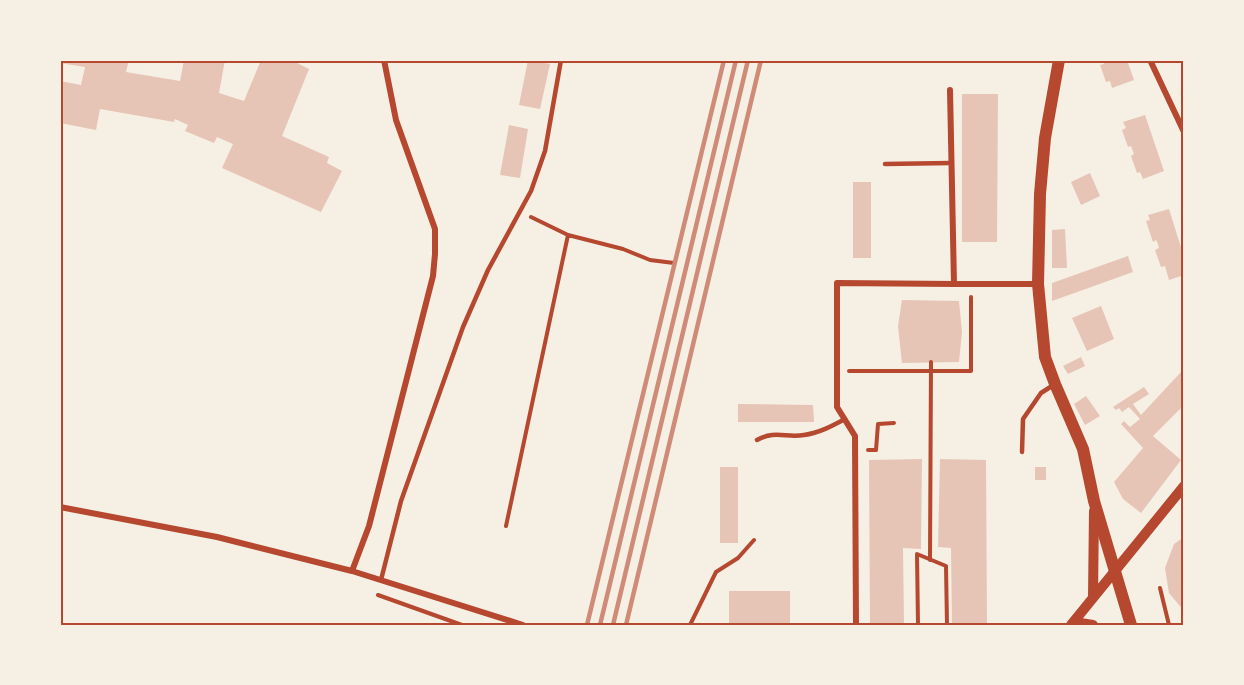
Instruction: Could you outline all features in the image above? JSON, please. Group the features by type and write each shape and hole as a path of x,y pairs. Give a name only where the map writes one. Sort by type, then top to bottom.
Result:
{"main road":[{"path":"1059,60 1045,138 1041,194 1038,284 1045,357 1083,449 1094,501 1131,625"}],"street":[{"path":"352,571 369,526 433,276 435,254 435,229 396,120 384,60"},
{"path":"1150,60 1184,132"},
{"path":"950,90 954,284"},
{"path":"856,625 855,436 837,407 837,283 1038,284"},
{"path":"1072,623 1184,486"},
{"path":"1093,597 1094,501"},
{"path":"60,507 217,537 352,571 523,625"},
{"path":"1072,623 1093,625"}],"lane":[{"path":"381,580 401,501 463,327 488,270 531,191 545,151 561,60"},
{"path":"885,165 951,163"},
{"path":"1022,452 1023,419 1041,393 1055,384"},
{"path":"758,440 768,434 802,436 820,432 845,419"}],"path":[{"path":"520,211 568,235 623,249 651,260 674,263"},
{"path":"506,526 568,235"},
{"path":"837,372 971,371 972,284"},
{"path":"930,560 931,362"},
{"path":"855,449 876,450 878,424 894,423"},
{"path":"690,625 716,572 738,558 754,540"},
{"path":"918,625 917,554 946,566 946,625"},
{"path":"1160,588 1169,625"}],"building":[{"path":"60,60 129,60 126,72 180,81 184,60 225,60 219,93 244,101 261,60 291,60 309,69 282,136 329,157 327,163 342,171 321,212 222,168 233,144 217,137 214,143 185,131 188,125 175,119 174,122 100,109 96,130 60,123 60,81 81,85 85,67 60,63"},
{"path":"528,60 550,64 540,109 519,105"},
{"path":"1103,60 1127,60 1134,80 1112,88 1110,81 1106,82 1100,65 1104,64"},
{"path":"962,94 998,94 997,242 962,242"},
{"path":"1145,115 1164,171 1143,179 1140,172 1137,173 1131,156 1134,154 1131,146 1128,147 1122,130 1126,128 1123,122"},
{"path":"509,125 528,129 520,178 500,175"},
{"path":"1090,173 1100,196 1081,205 1071,182"},
{"path":"853,182 871,182 871,258 853,258"},
{"path":"1169,209 1184,257 1184,275 1169,280 1165,266 1161,267 1155,250 1159,248 1158,244 1156,240 1153,242 1146,221 1150,220 1148,215"},
{"path":"1065,229 1067,268 1052,268 1052,230"},
{"path":"1128,256 1133,272 1052,301 1052,283"},
{"path":"902,300 959,301 962,332 959,362 902,363 898,326"},
{"path":"1101,306 1114,339 1087,351 1072,318"},
{"path":"1081,357 1085,366 1068,374 1063,366"},
{"path":"1181,372 1184,375 1184,405 1153,436 1181,460 1141,513 1123,499 1114,482 1143,448 1121,424 1124,421 1130,427 1140,419 1129,407 1122,412 1119,408 1116,410 1113,407 1144,387 1149,394 1133,404 1141,415"},
{"path":"1086,396 1100,416 1085,425 1074,404"},
{"path":"738,404 813,405 814,422 738,422"},
{"path":"922,459 921,549 903,548 904,625 870,625 869,460"},
{"path":"940,459 986,460 987,625 952,625 951,548 938,547"},
{"path":"720,467 738,467 738,543 720,543"},
{"path":"1035,467 1046,467 1046,480 1035,480"},
{"path":"1184,537 1184,611 1169,593 1165,568 1174,544"},
{"path":"729,591 790,591 790,625 729,625"}],"railway":[{"path":"587,625 724,60"},
{"path":"600,625 736,60"},
{"path":"613,625 748,60"},
{"path":"626,625 761,60"}]}
